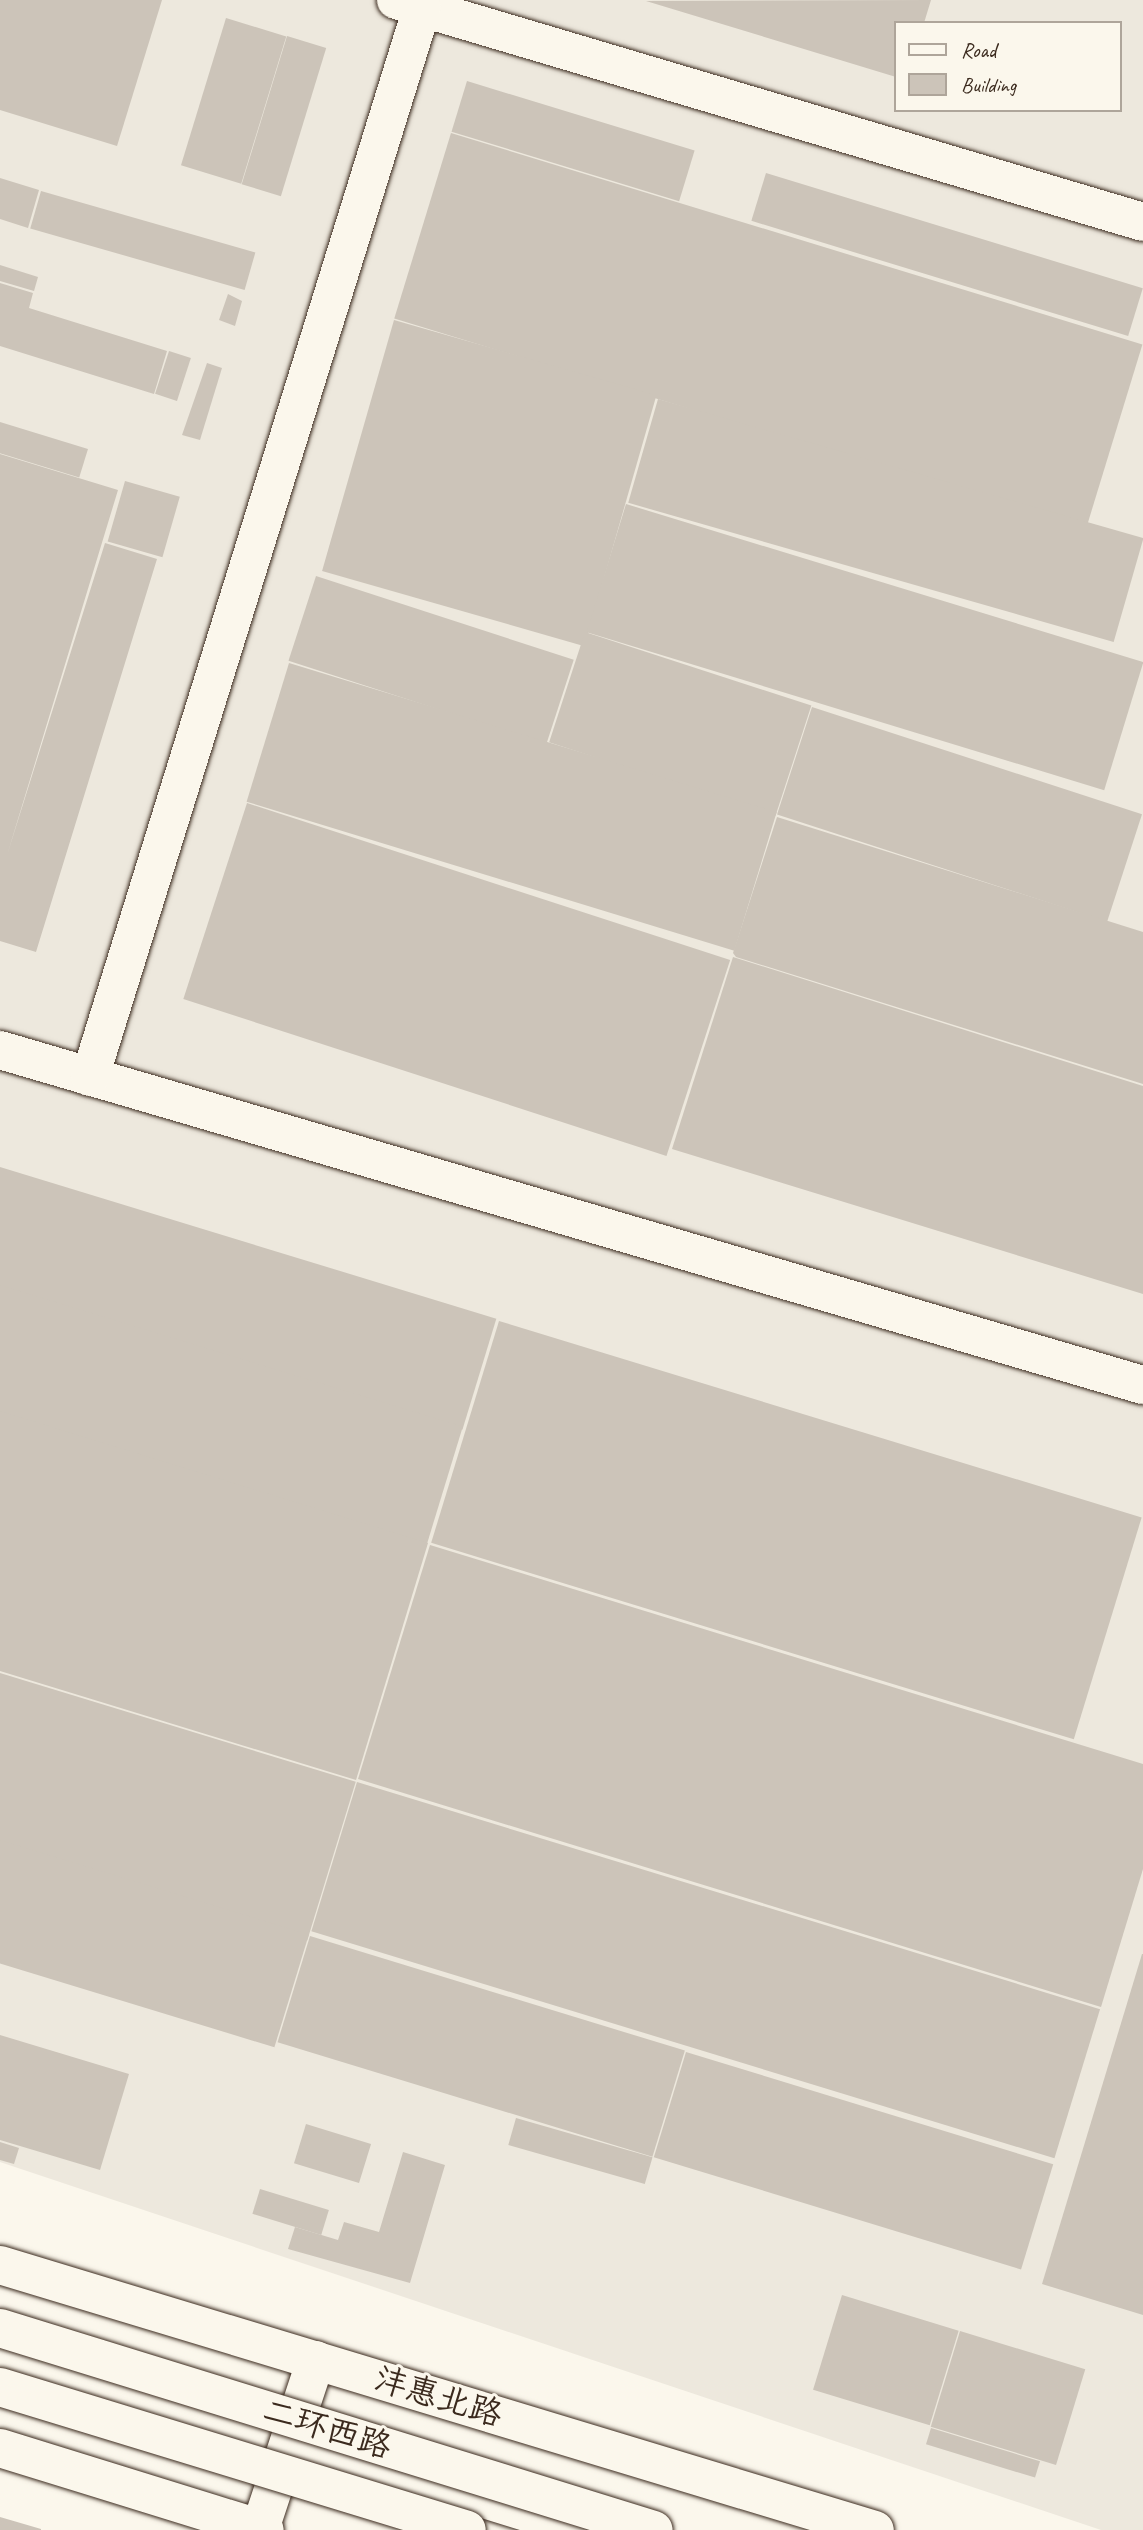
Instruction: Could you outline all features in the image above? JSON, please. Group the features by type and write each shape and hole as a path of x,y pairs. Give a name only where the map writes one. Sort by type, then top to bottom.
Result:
{"main road":[{"path":"90,1077 409,4 1143,222"},
{"path":"0,1050 1143,1385"},
{"name":"沣惠北路","path":"0,2265 875,2530"},
{"name":"二环西路","path":"0,2329 654,2530"},
{"path":"0,2448 263,2529 316,2360"},
{"name":"二环西路","path":"0,2387 467,2530"},
{"path":"290,2439 584,2530"}],"shaded area":[{"path":"0,0 1143,0 1143,2530 1101,2530 0,2162"}],"building":[{"path":"0,0 162,0 117,146 0,110"},
{"path":"931,0 925,21 894,21 894,76 646,1"},
{"path":"226,18 286,36 241,184 181,165"},
{"path":"287,36 326,48 281,196 242,184"},
{"path":"467,81 695,151 679,201 452,132"},
{"path":"451,133 1142,344 1086,530 394,319"},
{"path":"766,173 1143,288 1128,336 751,221"},
{"path":"0,178 39,190 28,228 0,219"},
{"path":"41,191 255,252 245,290 30,228"},
{"path":"0,265 38,277 34,291 0,281"},
{"path":"0,283 33,293 29,308 167,351 154,394 0,346"},
{"path":"228,294 242,301 235,326 219,320"},
{"path":"394,320 656,395 584,646 322,571"},
{"path":"169,351 191,358 177,401 155,394"},
{"path":"207,363 222,368 200,440 182,435"},
{"path":"658,399 1143,538 1114,642 628,503"},
{"path":"0,422 88,449 79,478 0,453"},
{"path":"0,454 118,490 8,852 105,543 157,559 36,952 0,941"},
{"path":"125,481 180,497 162,557 108,542"},
{"path":"626,504 1143,662 1104,790 587,632"},
{"path":"316,576 574,660 546,744 288,661"},
{"path":"585,632 811,706 776,816 549,742"},
{"path":"289,663 777,812 734,951 247,802"},
{"path":"812,707 1142,814 1107,922 777,814"},
{"path":"247,803 730,960 666,1156 183,999"},
{"path":"777,817 1143,932 1143,1084 736,957 733,953"},
{"path":"733,957 1143,1086 1143,1294 672,1149"},
{"path":"0,1167 496,1319 462,1430 0,1288"},
{"path":"0,1285 463,1427 427,1544 0,1414"},
{"path":"499,1321 1142,1517 1074,1739 431,1543"},
{"path":"0,1411 428,1543 356,1780 0,1671"},
{"path":"430,1545 1143,1764 1143,1869 1101,2007 358,1779"},
{"path":"0,1673 356,1782 307,1941 0,1847"},
{"path":"357,1782 1100,2009 1054,2158 311,1931"},
{"path":"0,1840 309,1934 274,2047 0,1963"},
{"path":"310,1936 685,2051 652,2157 278,2042"},
{"path":"1143,1954 1143,2315 1042,2284"},
{"path":"0,2035 129,2074 100,2170 0,2140"},
{"path":"686,2052 1053,2164 1021,2269 654,2157"},
{"path":"516,2118 652,2157 645,2184 508,2145"},
{"path":"306,2124 371,2144 359,2183 294,2163"},
{"path":"0,2142 19,2148 14,2164 0,2160"},
{"path":"403,2152 445,2165 410,2283 288,2249 295,2227 338,2240 344,2222 379,2232"},
{"path":"260,2189 329,2210 321,2235 252,2214"},
{"path":"842,2295 959,2331 930,2425 813,2390"},
{"path":"960,2331 1085,2369 1056,2465 931,2427"},
{"path":"931,2428 1040,2461 1035,2478 926,2444"},
{"path":"0,2517 41,2529 41,2530 0,2530"}]}
